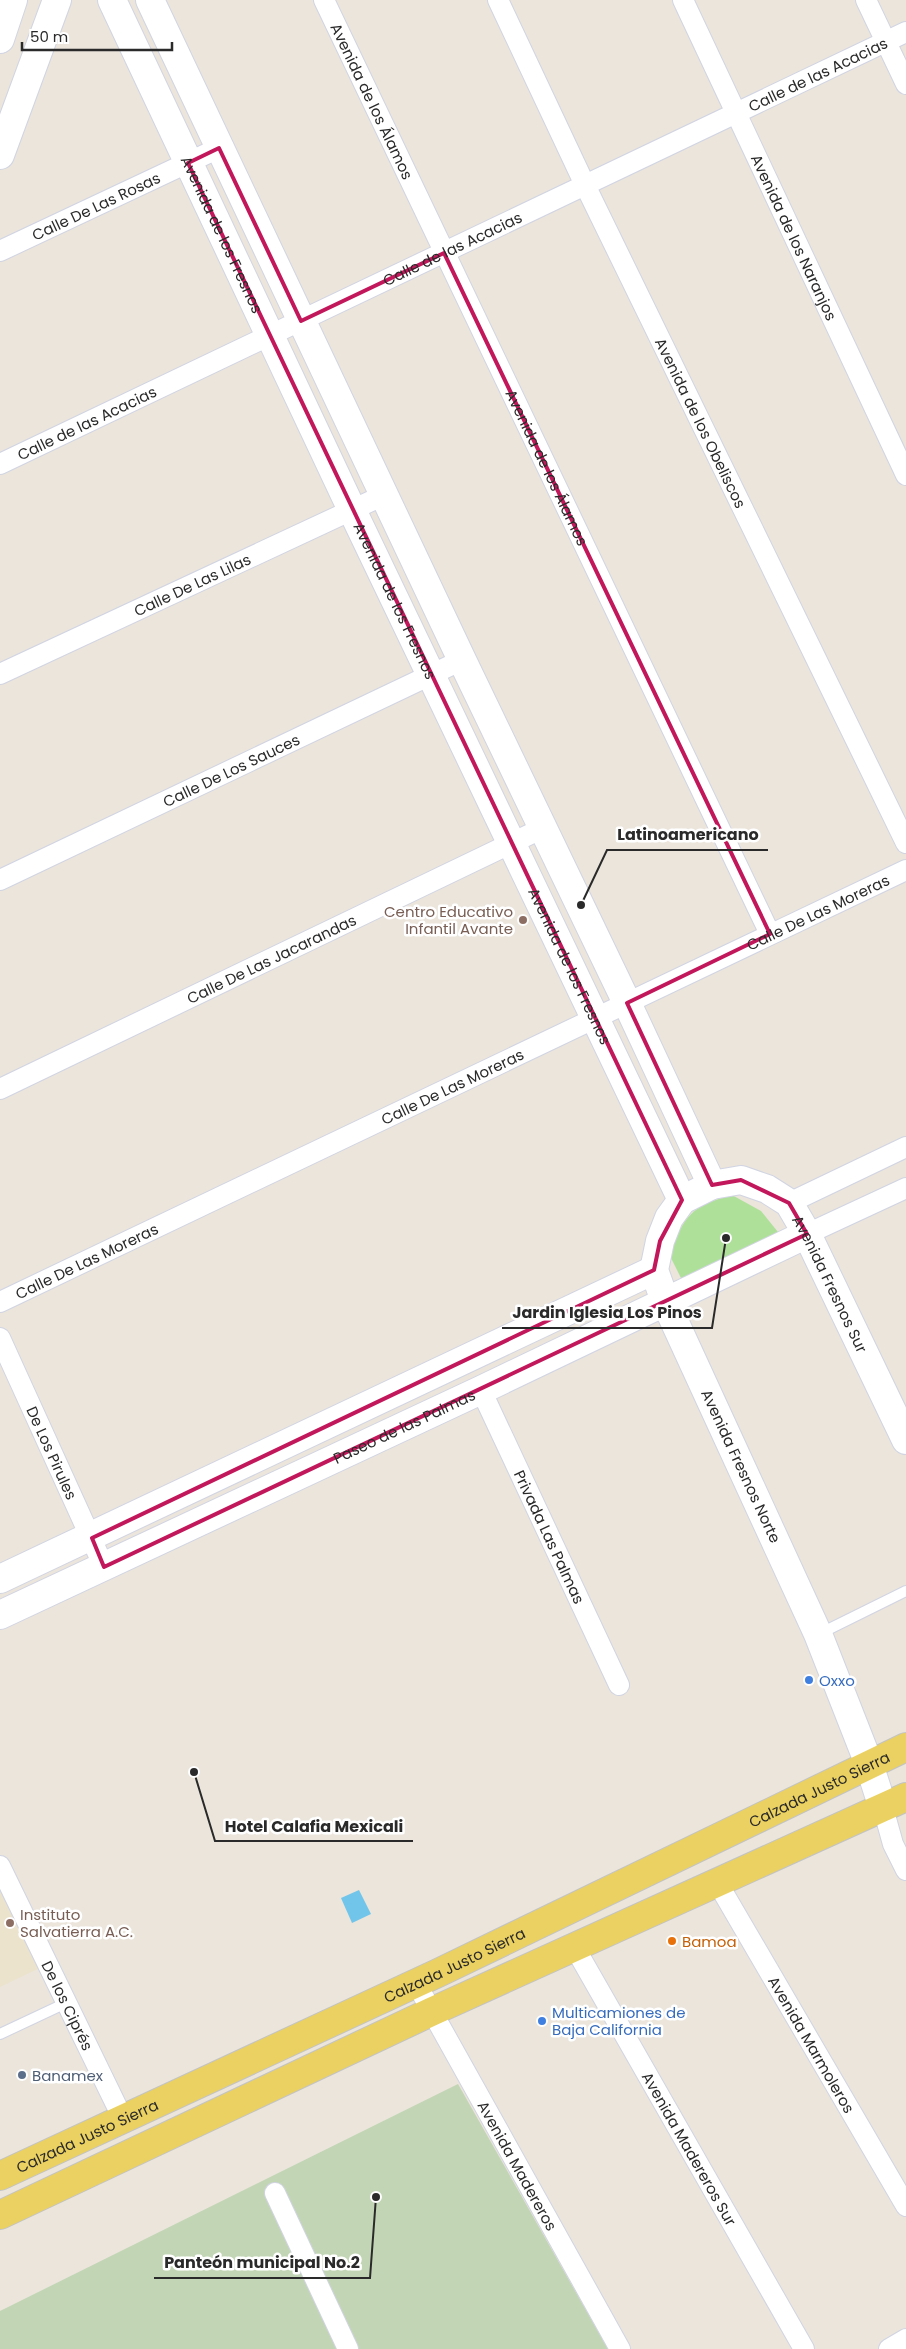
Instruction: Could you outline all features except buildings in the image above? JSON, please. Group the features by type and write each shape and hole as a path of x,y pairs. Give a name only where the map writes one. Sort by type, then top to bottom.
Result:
{"main road":[{"name":"Calzada Justo Sierra","path":"0,2176 416,1982 906,1747"},
{"path":"0,2215 431,2012 894,1803"}],"street":[{"path":"0,39 13,0"},
{"path":"0,155 57,0"},
{"name":"Avenida de los Fresnos","path":"112,0 269,336 682,1200"},
{"path":"0,1579 92,1538 654,1270 660,1241 670,1218 682,1200 712,1185 150,0"},
{"name":"Avenida de los Álamos","path":"324,0 770,934"},
{"name":"Avenida de los Obeliscos","path":"498,0 906,843"},
{"name":"Avenida de los Naranjos","path":"683,0 906,475"},
{"path":"866,0 906,84"},
{"name":"Calle de las Acacias","path":"0,464 906,32"},
{"name":"Calle De Las Rosas","path":"0,251 220,148"},
{"name":"Calle De Las Lilas","path":"0,674 384,495"},
{"name":"Calle De Los Sauces","path":"0,880 462,660"},
{"name":"Calle De Las Jacarandas","path":"0,1089 543,828"},
{"name":"Calle De Las Moreras","path":"0,1302 906,870"},
{"path":"789,1203 906,1147"},
{"name":"Avenida Fresnos Sur","path":"712,1185 740,1180 767,1189 789,1203 807,1234 906,1440"},
{"path":"807,1234 906,1188"},
{"name":"Paseo de las Palmas","path":"0,1614 481,1390 807,1234"},
{"name":"Avenida Fresnos Norte","path":"654,1270 665,1301 818,1634 870,1764 894,1803"},
{"name":"De Los Pirules","path":"0,1338 104,1567"},
{"name":"Privada Las Palmas","path":"481,1390 619,1685"},
{"path":"894,1803 893,1844 906,1870"},
{"name":"De los Ciprés","path":"0,1866 123,2119"},
{"name":"Avenida Marmoleros","path":"717,1882 906,2206"},
{"name":"Avenida Madereros Sur","path":"575,1948 804,2349"},
{"name":"Avenida Madereros","path":"416,1982 620,2349"},
{"path":"275,2193 348,2349"},
{"path":"889,2349 906,2340"}],"lane":[{"path":"818,1634 906,1591"},
{"path":"0,2034 66,2003"}],"highlighted area":[{"path":"219,148 301,321 444,253 770,934 627,1003 712,1185 741,1180 789,1203 807,1234 104,1567 92,1538 654,1270 660,1241 682,1200 188,163"}],"shaded area":[{"name":"Instituto Salvatierra A.C.","path":"0,1878 42,1967 0,1987"}],"green space":[{"path":"732,1195 761,1211 778,1232 773,1245 682,1280 669,1254 680,1230 691,1214 698,1208"},
{"path":"458,2084 608,2349 0,2349 0,2311"}],"water":[{"path":"359,1890 371,1914 352,1923 341,1898"}],"place":[{"name":"Latinoamericano","path":"581,905"},
{"name":"Centro Educativo Infantil Avante","path":"523,920"},
{"name":"Jardin Iglesia Los Pinos","path":"726,1238"},
{"name":"Oxxo","path":"809,1680"},
{"name":"Hotel Calafia Mexicali","path":"194,1772"},
{"name":"Instituto Salvatierra A.C.","path":"10,1923"},
{"name":"Bamoa","path":"672,1941"},
{"name":"Multicamiones de Baja California","path":"542,2021"},
{"name":"Banamex","path":"22,2075"},
{"name":"Panteón municipal No.2","path":"376,2197"}]}
